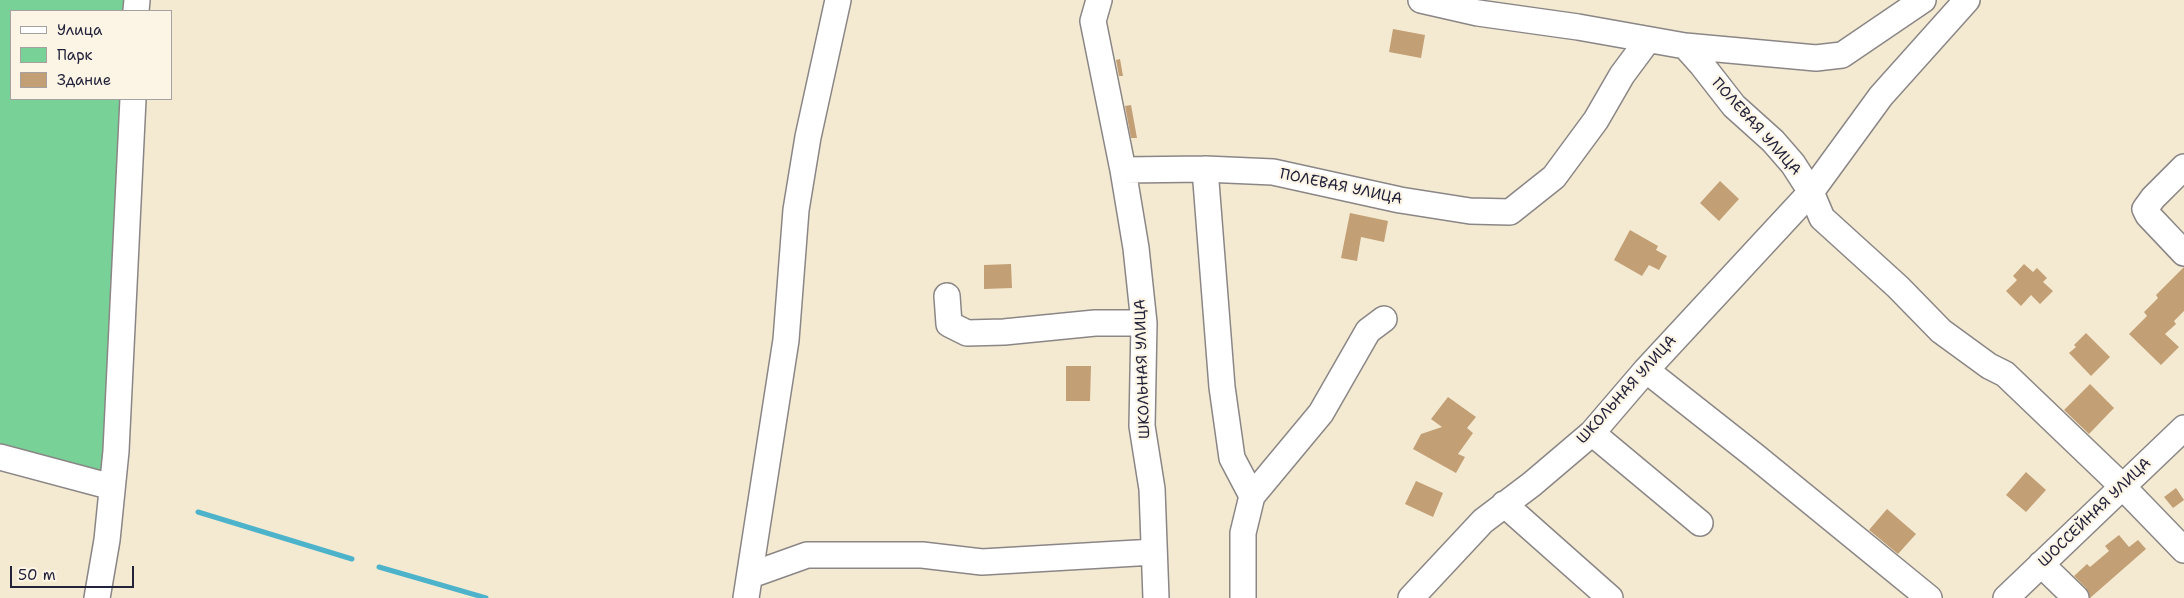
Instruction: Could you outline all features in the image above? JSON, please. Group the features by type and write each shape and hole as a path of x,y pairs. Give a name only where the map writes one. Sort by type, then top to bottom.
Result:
{"street":[{"path":"749,587 786,340 796,210 808,137 838,0"},
{"path":"1099,0 1093,21 1123,170"},
{"path":"1421,0 1478,13 1578,27 1685,46 1816,58 1842,55 1923,0"},
{"name":"ШКОЛЬНАЯ УЛИЦА","path":"1411,598 1483,521 1592,433 1646,370 1811,192 1882,96 1967,0"},
{"name":"ПОЛЕВАЯ УЛИЦА","path":"1123,170 1205,169 1273,172 1400,200 1470,210 1510,212 1554,177 1596,120 1622,75 1648,40"},
{"name":"ПОЛЕВАЯ УЛИЦА","path":"1685,46 1734,106 1773,141 1793,164 1811,192 1822,218 1898,287 1941,331 1989,366 2005,374 2122,486 2184,550"},
{"path":"97,598 107,540 117,432 133,100"},
{"path":"2184,167 2153,198 2145,209 2148,216 2184,252"},
{"path":"1205,169 1222,387 1232,458 1252,496"},
{"name":"ШКОЛЬНАЯ УЛИЦА","path":"1123,170 1136,248 1144,323 1142,426 1152,489 1156,598"},
{"path":"948,296 949,324 967,333 1004,332 1095,324 1144,323"},
{"path":"1243,598 1243,533 1252,496 1321,413 1368,331 1384,320"},
{"path":"1646,370 1929,598"},
{"name":"ШОССЕЙНАЯ УЛИЦА","path":"2006,598 2184,428"},
{"path":"1592,433 1700,523"},
{"path":"0,457 112,487"},
{"path":"1504,504 1610,598"},
{"path":"749,587 807,555 922,555 982,562 1154,552"},
{"path":"2041,564 2076,598"}],"green space":[{"path":"0,0 143,0 143,10 10,10 10,100 140,100 123,496 0,452"}],"building":[{"path":"1393,29 1425,35 1421,58 1389,52"},
{"path":"1120,59 1123,76 1119,76 1116,60"},
{"path":"1131,105 1137,138 1131,138 1125,106"},
{"path":"1720,181 1739,199 1719,221 1700,203"},
{"path":"1350,213 1388,221 1384,242 1361,237 1357,261 1341,258"},
{"path":"1630,230 1658,246 1656,250 1667,256 1659,270 1649,265 1642,276 1614,260"},
{"path":"1011,264 1012,288 984,289 984,265"},
{"path":"2024,264 2033,272 2037,268 2047,278 2043,282 2053,291 2040,304 2031,295 2021,306 2006,291 2017,280 2013,276"},
{"path":"2184,267 2184,311 2174,321 2176,324 2165,334 2179,347 2161,365 2129,334 2147,316 2144,312 2158,298 2156,295"},
{"path":"2086,333 2110,357 2091,376 2069,353"},
{"path":"1066,366 1091,366 1090,401 1066,401"},
{"path":"2090,384 2114,408 2089,434 2064,410"},
{"path":"1448,397 1476,417 1467,428 1473,433 1458,454 1465,457 1456,473 1413,449 1421,434 1442,427 1431,419"},
{"path":"2026,472 2046,490 2026,512 2006,495"},
{"path":"1416,481 1443,493 1433,517 1405,504"},
{"path":"2176,488 2184,500 2173,508 2164,497"},
{"path":"1887,509 1916,534 1898,554 1869,530"},
{"path":"2119,535 2129,547 2138,540 2146,549 2090,598 2086,588 2074,576 2087,564 2090,567 2109,551 2105,546"}],"waterway":[{"path":"198,512 352,559"},
{"path":"379,567 486,598"}]}
